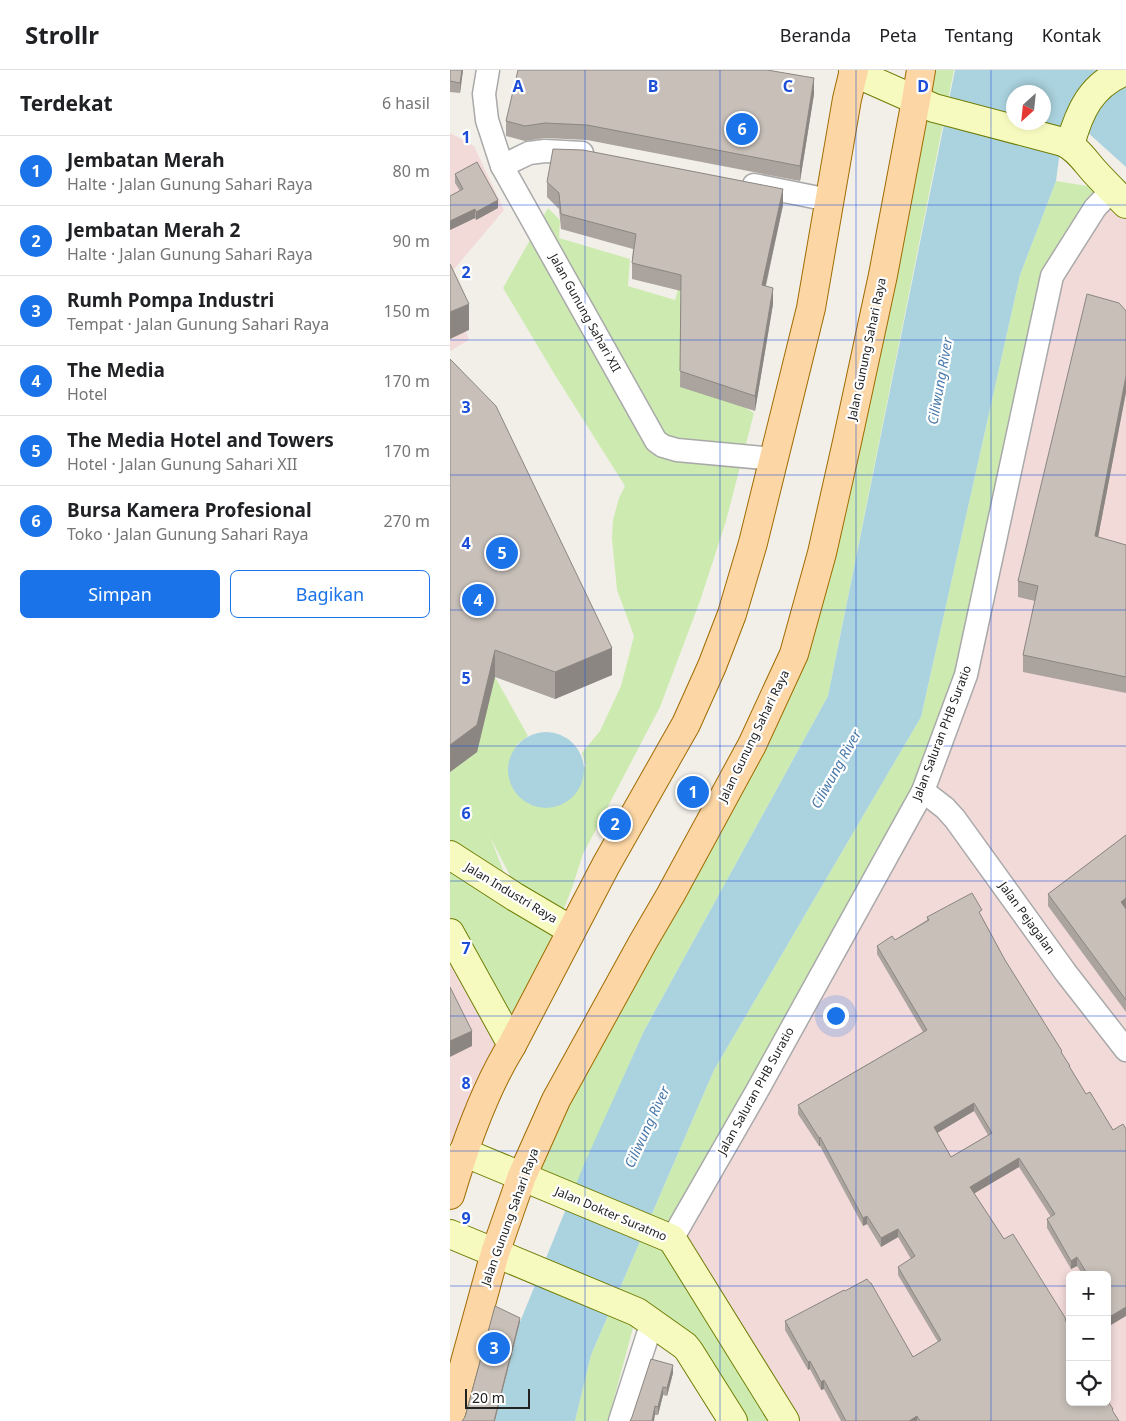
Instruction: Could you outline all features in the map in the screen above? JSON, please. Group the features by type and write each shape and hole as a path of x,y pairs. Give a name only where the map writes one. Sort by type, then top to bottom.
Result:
{"main road":[{"name":"Jalan Gunung Sahari Raya","path":"450,1417 495,1253 522,1176 556,1100 752,745 794,654 822,553 883,275 925,104 921,70"},
{"path":"450,1196 464,1152 499,1066 512,1045 610,858 686,724 712,666 732,614 753,543 811,308 847,99 854,71 925,104 1076,146 1119,197"},
{"path":"1076,146 1086,102 1101,86 1122,72"},
{"name":"Jalan Industri Raya","path":"450,855 515,897 572,930"},
{"path":"450,933 512,1045"},
{"name":"Jalan Dokter Suratmo","path":"464,1152 668,1238 784,1421"},
{"path":"450,1234 637,1312 685,1346 733,1421"}],"street":[{"name":"Jalan Gunung Sahari XII","path":"488,70 484,94 486,120 502,166 656,441 663,446 677,450 774,459"},
{"path":"502,166 529,153 544,150 584,153 604,157"},
{"path":"731,181 829,200"},
{"name":"Jalan Saluran PHB Suratio","path":"668,1238 757,1091 923,791 966,676 1052,276 1095,208 1119,197"},
{"name":"Jalan Pejagalan","path":"923,791 945,808 955,820 1066,973 1126,1050"},
{"path":"620,1421 652,1322"}],"shaded area":[{"path":"450,133 474,146 504,210 450,274"},
{"path":"1112,190 1126,204 1126,1421 784,1421 672,1239 923,791 1052,276"},
{"path":"450,285 469,340 450,351"},
{"path":"450,934 511,1044 450,1202"}],"green space":[{"path":"921,70 954,70 828,696 644,1031 571,1197 522,1176 794,654"},
{"path":"1056,181 1112,190 1052,276 966,675 923,791 672,1239 784,1421 733,1421 637,1313 608,1421 575,1421 591,1355 714,1070 921,717 1020,275"},
{"path":"548,208 560,220 559,238 630,259 628,286 675,300 681,279 747,409 754,413 726,521 700,601 660,707 583,854 572,888 511,1044 450,934 450,600 475,634 495,677 528,736 516,745 586,767 582,753 600,731 621,686 634,636 617,590 612,539 613,520 619,498 625,486 503,288","holes":["491,838 515,885 508,883"]}],"water":[{"name":"Ciliwung River","path":"955,70 1109,70 1126,87 1126,167 1065,112 1056,181 1020,275 921,717 714,1070 591,1355 575,1421 495,1421 520,1322 585,1162 644,1031 828,696"},
{"path":"539,732 553,732 567,738 578,749 584,763 581,785 573,797 553,808 539,808 525,802 514,791 508,777 508,763 514,749 525,738"}],"building":[{"path":"450,70 462,70 460,83 450,81"},
{"path":"518,70 767,70 814,78 800,166 587,125 545,123 525,126 506,121"},
{"path":"553,149 583,150 783,189 762,285 773,288 755,396 680,371 681,275 632,263 636,234 561,214 559,193 547,182"},
{"path":"477,162 498,200 476,212 475,209 450,221 450,196 463,189 455,174"},
{"path":"450,264 469,304 450,312"},
{"path":"1087,294 1119,303 1126,311 1126,376 1095,536 1126,545 1126,677 1023,655 1038,586 1018,581"},
{"path":"450,359 496,406 612,648 555,672 495,650 477,725 450,745"},
{"path":"1126,835 1126,898 1121,902 1126,909 1126,1000 1048,894"},
{"path":"972,893 982,910 979,912 1005,960 1062,1051 1086,1094 1090,1092 1113,1130 1123,1124 1126,1129 1126,1307 1111,1316 1111,1271 1086,1271 1077,1257 1071,1261 1047,1219 1055,1214 1019,1158 970,1187 1004,1239 1013,1234 1066,1319 1066,1406 1111,1406 1119,1421 920,1421 917,1416 909,1421 846,1421 824,1380 821,1382 785,1321 867,1279 913,1357 941,1340 898,1267 915,1256 898,1229 881,1238 867,1216 863,1218 820,1137 798,1105 927,1030 877,946 892,936 895,940 929,920 927,917","holes":["974,1103 992,1133 951,1157 934,1127"]},
{"path":"450,987 472,1031 450,1041"},
{"path":"495,1306 520,1318 494,1421 462,1421 465,1417"},
{"path":"651,1359 673,1365 667,1388 663,1387 658,1407 655,1406 652,1421 630,1421 632,1417"}],"place":[{"name":"Bursa Kamera Profesional","path":"742,129"},
{"name":"The Media Hotel and Towers","path":"502,553"},
{"name":"The Media","path":"478,600"},
{"name":"Jembatan Merah","path":"693,792"},
{"name":"Jembatan Merah 2","path":"615,824"},
{"name":"Rumh Pompa Industri","path":"494,1348"}]}
